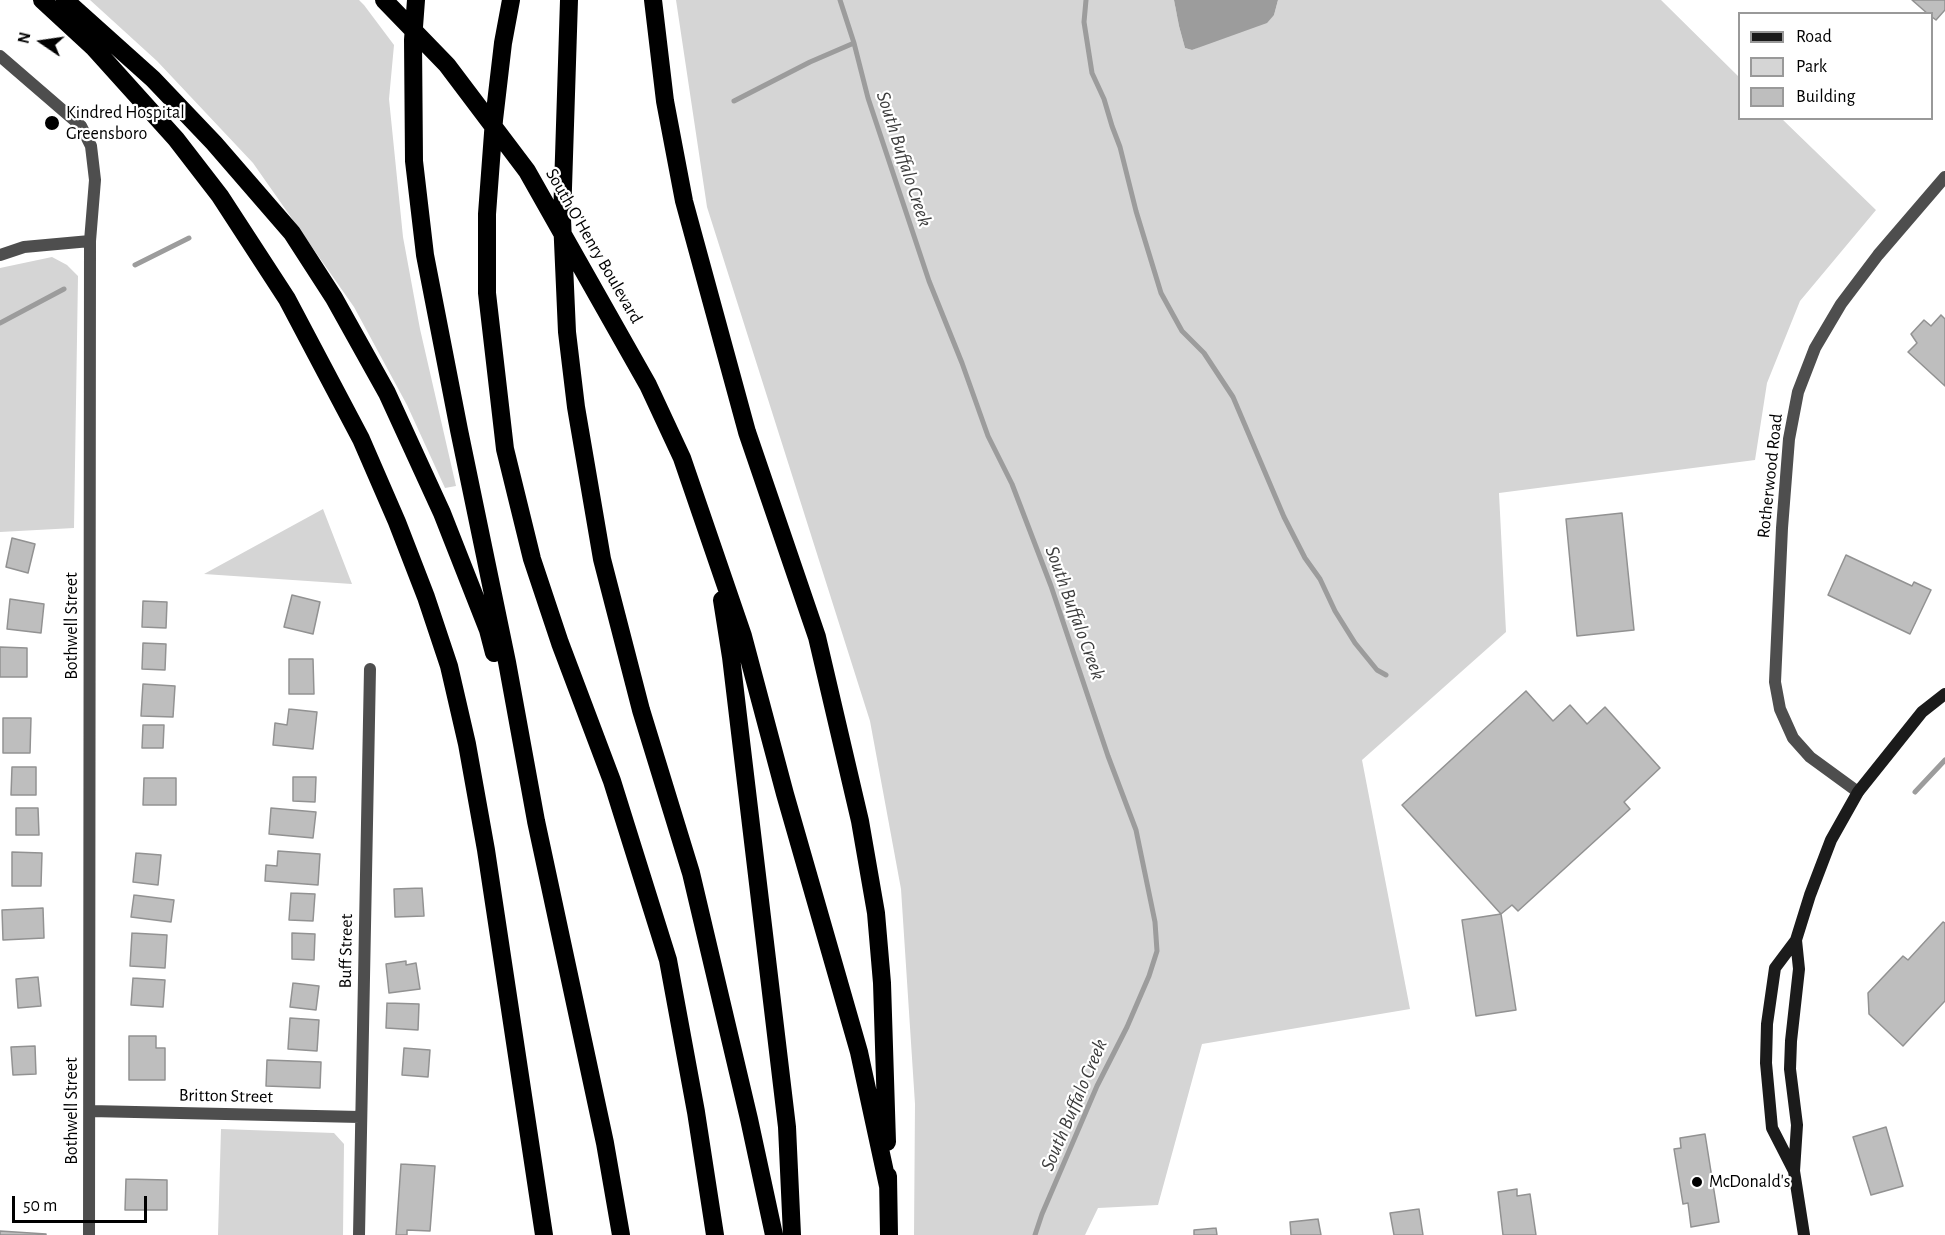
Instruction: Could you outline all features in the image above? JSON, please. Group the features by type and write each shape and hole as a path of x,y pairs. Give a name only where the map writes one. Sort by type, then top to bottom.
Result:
{"highway":[{"path":"42,0 94,48 176,139 220,196 292,309 361,439 397,522 426,597 449,666 467,744 486,850 544,1235"},
{"path":"64,0 153,79 214,143 292,233 334,298 392,404 442,513 480,609 488,630 536,821"},
{"name":"South O'Henry Boulevard","path":"384,0 447,65 527,171 648,385 682,458 712,545"},
{"path":"416,0 412,40 414,161 425,255 507,662 536,821 605,1143 621,1235"},
{"path":"511,0 503,43 494,120 489,190 487,293 505,449 532,559 560,643 612,781 668,960 696,1112 715,1235"},
{"path":"569,0 562,219 567,332 576,407 602,559 641,710 691,873 774,1235"},
{"path":"653,0 665,101 684,201 747,432 817,637 860,821 876,913 882,983 889,1235"},
{"path":"712,545 743,636 858,1052 888,1186"},
{"path":"712,545 731,657 784,1103 792,1235"}],"main road":[{"path":"1794,1171 1772,1128 1766,1063 1767,1024 1775,968 1796,940 1831,840 1858,792 1922,711 1945,694"},
{"path":"1796,940 1799,969 1790,1069 1797,1125 1794,1171 1804,1235"}],"street":[{"name":"Bothwell Street","path":"0,56 81,126 91,146 95,180 90,241 90,1235"},
{"name":"Rotherwood Road","path":"1858,792 1810,757 1793,738 1780,709 1775,682 1782,528 1790,439 1798,392 1815,348 1841,304 1878,255 1945,177"},
{"path":"0,255 24,247 90,241"},
{"name":"Buff Street","path":"359,1235 370,669"},
{"name":"Britton Street","path":"90,1111 360,1117"}],"green space":[{"path":"90,0 359,0 364,5 394,45 389,99 403,237 420,329 456,486 445,488 407,405 354,307 253,163 157,61"},
{"path":"676,0 1174,0 1185,48 1192,50 1274,15 1278,0 1661,0 1738,76 1738,120 1783,120 1876,210 1800,301 1767,383 1755,460 1499,493 1506,632 1362,760 1410,1009 1202,1044 1158,1205 1098,1208 1085,1235 914,1235 915,1104 901,889 870,721 707,207"},
{"path":"52,257 67,265 78,276 74,528 0,532 0,268"},
{"path":"323,509 352,584 204,574"},
{"path":"221,1129 334,1133 344,1144 343,1235 218,1235"}],"shaded area":[{"path":"1174,0 1278,0 1274,15 1267,23 1192,50 1185,48"}],"building":[{"path":"1912,0 1945,0 1945,10 1936,20 1933,18 1933,12 1926,12"},
{"path":"1941,315 1945,319 1945,386 1908,352 1917,343 1911,334 1924,320 1931,326"},
{"path":"1622,513 1634,630 1577,636 1566,519"},
{"path":"12,538 35,544 28,573 6,567"},
{"path":"1846,555 1912,586 1914,582 1931,590 1910,634 1828,595"},
{"path":"292,595 320,602 313,634 284,627"},
{"path":"10,599 44,604 41,633 7,629"},
{"path":"143,601 167,602 166,628 142,627"},
{"path":"143,643 166,644 165,670 142,669"},
{"path":"0,647 27,648 27,677 0,677"},
{"path":"289,659 313,659 314,694 289,694"},
{"path":"143,684 175,686 173,717 141,716"},
{"path":"1526,691 1553,721 1570,705 1587,724 1605,707 1660,768 1624,802 1630,809 1518,911 1512,905 1501,914 1402,805"},
{"path":"289,709 317,712 313,749 273,745 275,723 287,725"},
{"path":"3,718 31,718 30,753 3,753"},
{"path":"143,725 164,725 163,748 142,748"},
{"path":"12,767 36,767 36,795 11,795"},
{"path":"293,777 316,777 315,802 293,801"},
{"path":"144,778 176,778 176,805 143,805"},
{"path":"16,808 38,808 39,835 16,835"},
{"path":"271,808 316,812 313,838 269,834"},
{"path":"278,851 320,854 318,885 265,881 266,865 277,866"},
{"path":"12,852 42,853 41,886 12,886"},
{"path":"136,853 161,855 158,885 133,882"},
{"path":"422,888 424,916 395,917 394,889"},
{"path":"291,893 315,894 313,921 289,920"},
{"path":"134,895 174,900 171,922 131,917"},
{"path":"43,908 44,938 3,940 2,910"},
{"path":"1501,914 1516,1010 1476,1016 1462,920"},
{"path":"1943,922 1945,923 1945,1001 1903,1046 1869,1014 1868,993 1903,956 1908,960"},
{"path":"132,933 167,935 165,968 130,966"},
{"path":"292,933 315,934 314,960 292,959"},
{"path":"406,961 406,965 416,963 420,989 389,993 386,964"},
{"path":"38,977 41,1006 18,1008 16,979"},
{"path":"133,978 165,980 163,1007 131,1005"},
{"path":"293,983 319,986 316,1010 290,1007"},
{"path":"387,1003 419,1004 418,1030 386,1028"},
{"path":"290,1018 319,1020 317,1051 288,1049"},
{"path":"129,1036 156,1036 156,1048 165,1048 165,1080 129,1080"},
{"path":"35,1046 36,1074 13,1075 11,1047"},
{"path":"404,1048 430,1050 428,1077 402,1075"},
{"path":"267,1060 321,1062 320,1088 266,1086"},
{"path":"1886,1127 1903,1186 1871,1195 1853,1137"},
{"path":"1705,1134 1719,1222 1691,1227 1688,1203 1683,1204 1674,1149 1681,1148 1680,1138"},
{"path":"401,1164 435,1166 430,1231 407,1230 407,1235 396,1235"},
{"path":"126,1179 167,1180 167,1210 125,1210"},
{"path":"1517,1189 1517,1196 1530,1194 1536,1235 1503,1235 1498,1192"},
{"path":"1419,1209 1423,1235 1394,1235 1390,1213"},
{"path":"1318,1219 1321,1235 1291,1235 1290,1222"},
{"path":"1216,1228 1217,1235 1194,1235 1194,1230"},
{"path":"0,1231 46,1234 46,1235 0,1235"}],"waterway":[{"name":"South Buffalo Creek","path":"840,0 868,98 929,281 988,436 1012,484 1051,586 1108,756 1136,830 1155,922 1157,951 1149,976 1127,1027 1097,1086 1035,1235"},
{"path":"1086,0 1084,22 1092,73 1104,99 1120,147 1136,211 1161,293 1182,331 1204,353 1233,397 1284,517 1305,558 1320,579 1335,611 1355,643 1377,670 1386,675"},
{"path":"734,101 810,62 854,43"},
{"path":"135,265 189,238"},
{"path":"0,323 64,289"},
{"path":"1915,792 1945,760"}],"place":[{"name":"Kindred Hospital Greensboro","path":"52,123"},
{"name":"McDonald's","path":"1697,1182"}]}
